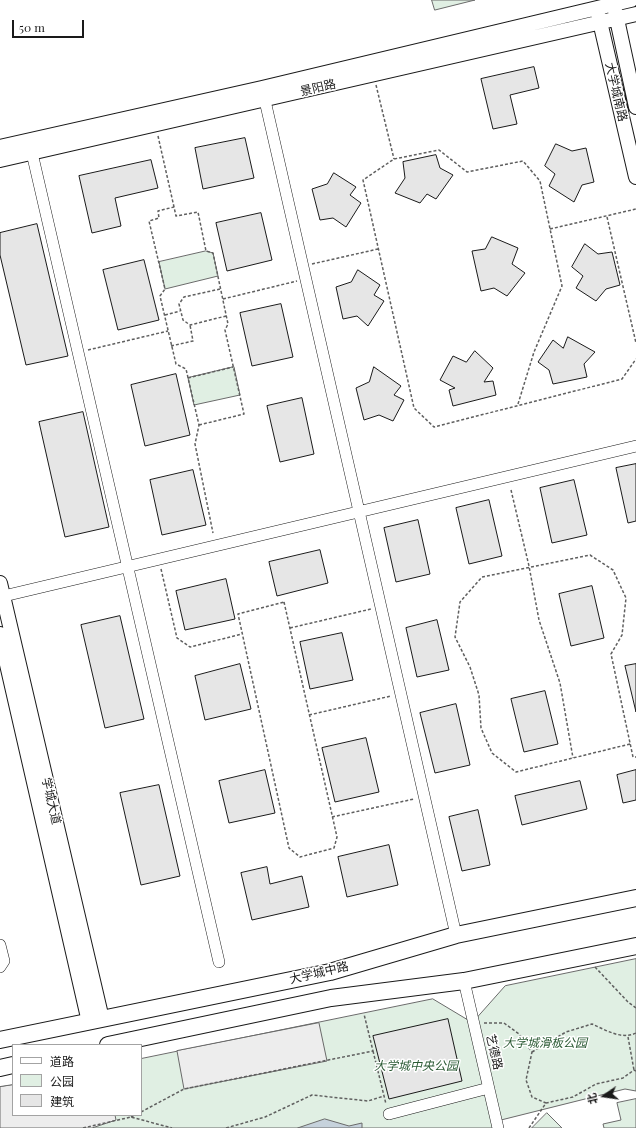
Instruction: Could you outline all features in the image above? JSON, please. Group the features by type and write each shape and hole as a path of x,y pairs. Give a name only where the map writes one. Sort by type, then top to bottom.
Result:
{"highway":[{"name":"大学城中路","path":"0,1040 330,972 456,935 636,898"},
{"path":"113,1044 331,998 464,981 636,946"},
{"path":"0,1068 12,1065"}],"main road":[{"name":"景阳路","path":"0,160 155,125 263,94 596,4 631,0"},
{"name":"大学城南路","path":"613,2 636,107"},
{"name":"大学城南路","path":"596,4 636,177"},
{"name":"景阳路","path":"0,147 263,94 374,75 636,14"},
{"name":"学城大道","path":"1,592 96,1021"},
{"name":"学城大道","path":"0,634 96,1021"}],"street":[{"path":"263,94 456,935"},
{"path":"32,153 219,962"},
{"path":"1,592 159,560 636,446"},
{"path":"0,944 4,961 0,968"},
{"name":"艺德路","path":"464,981 498,1128"},
{"path":"389,1114 485,1089"}],"path":[{"path":"374,75 394,159"},
{"path":"155,125 176,216 198,212 206,251 213,253 228,324 225,330 244,414 199,425"},
{"path":"518,404 534,352 562,286 540,181 523,161 466,172 439,150 394,159 363,180 414,408 434,426 622,379 636,359"},
{"path":"174,206 158,211 159,218 149,221 165,289 160,296 171,346 176,364 186,369 199,425 195,444 213,533"},
{"path":"550,229 607,217 636,209"},
{"path":"607,217 636,343"},
{"path":"303,266 378,249"},
{"path":"223,299 306,279"},
{"path":"171,346 193,341 190,325 183,320 180,311 179,304 184,297 220,289"},
{"path":"164,315 180,311"},
{"path":"190,325 226,316"},
{"path":"78,352 168,331"},
{"path":"188,378 234,367"},
{"path":"511,490 529,566 539,620 560,683 573,758"},
{"path":"630,744 516,772 492,753 481,728 479,695 470,667 455,637 460,602 482,577 529,566 590,555 613,570 626,598 622,635 611,654 633,757 636,756"},
{"path":"159,560 178,638 190,647 242,634"},
{"path":"284,602 290,628 337,837 334,848 300,857 289,848 238,614 284,602"},
{"path":"290,628 381,607"},
{"path":"309,715 400,694"},
{"path":"332,817 424,797"},
{"path":"587,956 602,975 636,1008"},
{"path":"364,1014 389,1114"},
{"path":"473,1022 504,1024 519,1034 532,1052"},
{"path":"628,1037 635,1070 623,1078 596,1084 573,1097 546,1103 532,1097 526,1080 532,1052 566,1032 592,1024 616,1034 628,1037 636,1034"},
{"path":"142,1111 184,1089 373,1051"},
{"path":"226,1128 265,1118 312,1095 368,1101 384,1096"},
{"path":"529,1128 546,1103"},
{"path":"83,1128 131,1117 172,1128"}],"green space":[{"path":"432,0 475,0 435,10"},
{"path":"206,251 213,253 218,276 165,289 159,262"},
{"path":"234,367 240,395 194,405 188,378"},
{"name":"大学城滑板公园","path":"636,959 636,1091 625,1089 497,1121 473,1022 505,986"},
{"name":"大学城中央公园","path":"433,999 468,1020 494,1128 0,1128 0,1087 12,1085 12,1116 142,1116 142,1059"},
{"path":"636,1099 636,1128 604,1128 603,1124 621,1120 617,1103"},
{"path":"547,1113 562,1128 532,1128"}],"shaded area":[{"path":"319,1023 327,1061 184,1089 177,1051"},
{"path":"12,1085 12,1116 115,1116 116,1120 92,1128 0,1128 0,1087"},
{"path":"325,1119 349,1126 362,1123 362,1128 298,1128"}],"building":[{"path":"534,67 539,88 510,95 517,124 493,129 481,79"},
{"path":"245,138 254,178 203,189 195,148"},
{"path":"556,144 572,151 586,148 594,182 582,185 574,202 549,186 555,174 545,166"},
{"path":"436,155 440,168 453,175 436,199 427,194 420,203 395,193 405,178 403,162"},
{"path":"151,160 158,188 115,198 121,226 92,233 79,176"},
{"path":"334,173 356,187 350,195 361,203 346,227 333,218 320,220 312,189 327,184"},
{"path":"261,213 272,260 227,271 216,223"},
{"path":"37,224 68,356 26,365 0,255 0,233"},
{"path":"492,237 518,248 512,264 525,273 507,296 494,288 481,291 472,251 485,249"},
{"path":"585,244 598,254 612,252 620,285 606,289 596,301 576,288 583,276 572,267"},
{"path":"144,260 159,320 118,330 103,270"},
{"path":"358,270 380,285 374,295 384,301 368,326 357,316 343,319 336,287 351,282"},
{"path":"281,304 293,357 252,366 240,313"},
{"path":"568,337 595,352 584,364 587,377 553,384 549,370 538,362 553,340 563,348"},
{"path":"475,351 493,368 484,382 493,381 496,395 453,406 449,390 455,388 440,380 453,356 466,362"},
{"path":"374,367 401,386 394,395 404,400 393,421 379,415 364,420 356,388 369,382"},
{"path":"176,374 190,435 145,446 131,385"},
{"path":"302,398 314,454 280,462 267,406"},
{"path":"83,412 109,527 65,537 39,422"},
{"path":"636,464 636,521 628,523 616,468"},
{"path":"193,470 206,525 162,535 150,480"},
{"path":"574,480 587,535 552,543 540,488"},
{"path":"489,500 502,556 469,564 456,508"},
{"path":"418,520 430,574 396,582 384,528"},
{"path":"320,550 328,583 277,596 269,562"},
{"path":"226,579 235,619 185,630 176,591"},
{"path":"592,586 604,638 571,646 559,594"},
{"path":"120,616 144,719 105,728 81,625"},
{"path":"437,620 449,670 417,677 406,628"},
{"path":"342,633 353,680 310,689 300,642"},
{"path":"240,664 251,709 205,720 195,676"},
{"path":"636,664 636,712 625,666"},
{"path":"545,691 558,744 524,752 511,699"},
{"path":"456,704 470,765 435,773 420,713"},
{"path":"366,738 379,792 335,802 322,748"},
{"path":"265,770 275,813 229,823 219,781"},
{"path":"636,770 636,800 623,803 617,775"},
{"path":"580,781 587,809 522,825 515,796"},
{"path":"159,785 180,876 141,885 120,793"},
{"path":"478,810 490,865 462,871 449,817"},
{"path":"389,845 398,885 347,897 338,857"},
{"path":"267,867 270,884 302,876 309,907 252,920 241,873"},
{"path":"448,1019 462,1081 389,1099 373,1036"}]}
